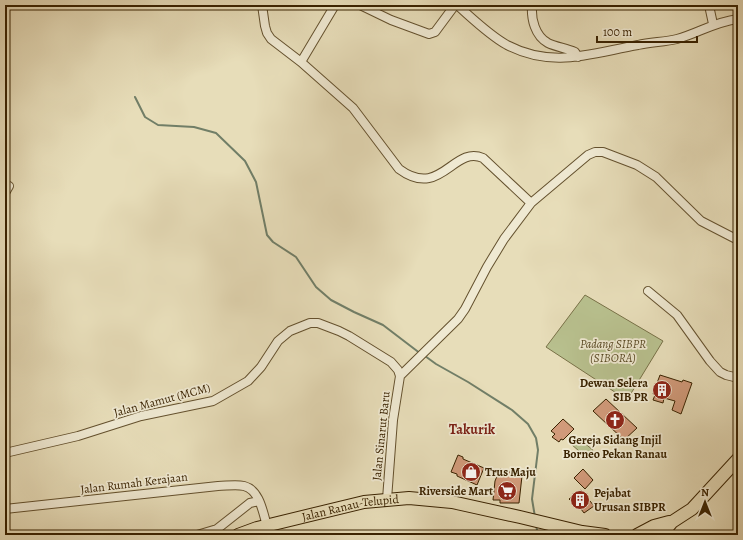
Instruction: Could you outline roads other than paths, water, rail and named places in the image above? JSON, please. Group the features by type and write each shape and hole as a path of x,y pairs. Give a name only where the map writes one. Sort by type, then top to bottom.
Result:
{"highway":[{"path":"656,535 692,509 738,459"},
{"name":"Jalan Ranau-Telupid","path":"238,535 267,526 364,502 409,498 452,502 525,518 584,534 605,535"},
{"path":"626,535 636,535 659,524 672,522"}],"street":[{"path":"262,5 267,33 277,44 301,62 353,108 399,169 414,178 432,178 438,176 465,157 477,156 483,158 531,203"},
{"path":"301,62 335,5"},
{"path":"360,5 391,20 429,34 435,32 456,5 493,36 508,45 526,52 543,56 578,57 677,39 713,24 738,19"},
{"path":"532,5 532,18 538,35 549,44 575,52 578,57"},
{"path":"711,5 710,10 713,24"},
{"path":"400,376 454,324 465,309 496,252 531,203 588,155 595,152 603,152 637,165 648,171 701,221 734,238"},
{"path":"648,291 677,315 710,361 720,372 738,378"},
{"name":"Jalan Mamut (MCM)","path":"5,452 78,436 141,416 213,401 248,381 278,341 290,331 310,323 318,323 339,330 391,362 398,370 400,376"},
{"name":"Jalan Sinarut Baru","path":"387,499 393,420 400,376"},
{"name":"Jalan Rumah Kerajaan","path":"5,509 218,486 245,486 250,489 259,502 267,526"},
{"path":"197,535 217,529 250,504 259,502"}],"waterway":[{"path":"135,97 145,117 158,125 194,127 216,133 245,161 256,182 267,235 273,242 296,257 316,287 331,300 383,325 421,354"},
{"path":"425,356 512,410 528,424 536,438 538,450 532,499 535,517"},
{"path":"536,525 538,535"}],"place":[{"name":"Dewan Selera SIB PR","path":"662,390"},
{"name":"Gereja Sidang Injil Borneo Pekan Ranau","path":"615,420"},
{"name":"Trus Maju","path":"471,472"},
{"name":"Riverside Mart","path":"507,491"},
{"name":"Pejabat Urusan SIBPR","path":"580,500"}],"district":[{"name":"Takurik","path":"472,429"}],"park label":[{"name":"Padang SIBPR (SIBORA)","path":"613,351"}]}
